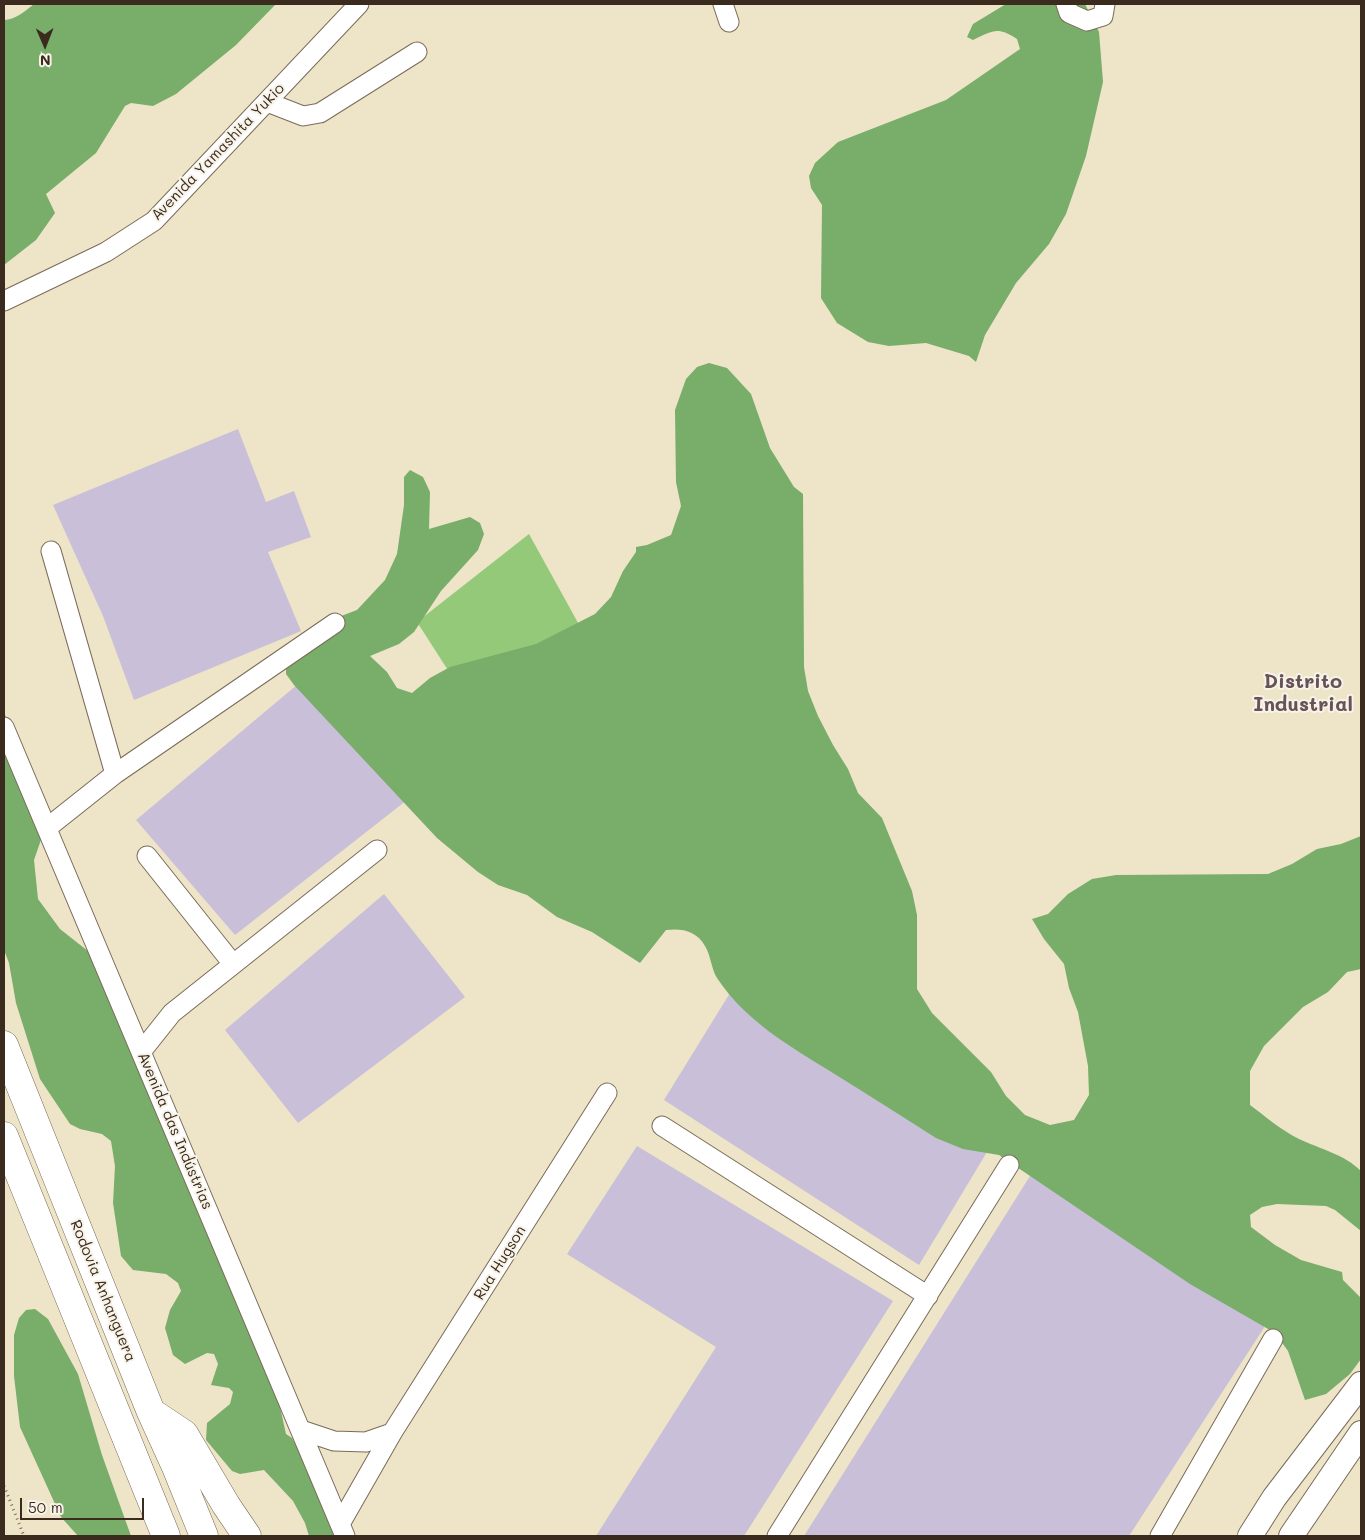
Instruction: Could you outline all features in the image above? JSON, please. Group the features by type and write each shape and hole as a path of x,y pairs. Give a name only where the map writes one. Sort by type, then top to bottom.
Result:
{"highway":[{"name":"Rodovia Anhanguera","path":"4,1045 151,1412 204,1536"},
{"path":"4,1136 166,1536"},
{"path":"151,1412 184,1434 226,1505 247,1536"}],"main road":[{"path":"1250,1536 1274,1498 1361,1384"},
{"path":"1291,1536 1361,1433"},
{"path":"1274,1498 1304,1515"}],"street":[{"name":"Avenida Yamashita Yukio","path":"4,301 106,252 154,221 359,4"},
{"path":"1066,4 1069,13 1087,21 1103,16 1105,4"},
{"path":"267,102 302,116 320,113 417,52"},
{"path":"51,551 115,774"},
{"path":"47,828 115,774 335,623"},
{"name":"Avenida das Indústrias","path":"4,727 343,1530"},
{"path":"141,1052 172,1013 377,850"},
{"path":"148,856 233,964"},
{"name":"Rua Hugson","path":"343,1530 392,1432 607,1093"},
{"path":"662,1126 928,1296"},
{"path":"777,1536 1009,1165"},
{"path":"1160,1536 1273,1339"},
{"path":"301,1430 334,1442 366,1442 392,1432"}],"path":[{"path":"4,1486 24,1536"}],"shaded area":[{"path":"238,429 266,502 294,491 311,537 268,552 301,631 134,700 103,616 53,505"},
{"path":"304,679 407,800 235,935 136,820"},
{"path":"384,894 465,997 298,1123 225,1030"},
{"path":"730,993 987,1152 919,1265 664,1100"},
{"path":"637,1146 893,1301 744,1536 596,1536 716,1347 567,1254"},
{"path":"1035,1168 1269,1320 1129,1536 804,1536"}],"green space":[{"path":"34,4 276,4 236,45 176,94 153,106 131,103 125,106 96,153 46,194 55,213 36,240 4,265 4,20 16,17"},
{"path":"1006,4 1085,4 1099,32 1103,82 1086,156 1066,214 1049,244 1016,283 985,335 976,362 969,356 926,343 889,346 868,342 837,323 821,298 822,205 811,188 809,176 815,163 838,142 946,100 1020,49 1017,39 1000,31 990,32 973,40 967,37 973,24"},
{"path":"709,363 727,368 751,394 770,448 794,487 803,494 804,667 808,691 818,716 848,769 858,793 882,818 912,891 917,915 917,989 932,1013 991,1072 1006,1096 1025,1115 1050,1125 1074,1120 1089,1095 1088,1066 1078,1012 1069,988 1064,964 1044,939 1032,919 1048,914 1068,894 1092,879 1116,875 1268,874 1292,864 1317,849 1341,844 1361,836 1361,969 1347,972 1328,992 1303,1007 1264,1046 1250,1071 1250,1105 1292,1135 1347,1160 1361,1171 1361,1231 1335,1210 1326,1206 1277,1204 1262,1207 1250,1215 1251,1227 1275,1245 1301,1260 1342,1272 1343,1280 1361,1298 1361,1359 1350,1374 1326,1394 1305,1400 1288,1351 1275,1333 1190,1284 999,1155 963,1149 936,1138 770,1032 728,993 717,978 709,954 698,937 683,930 666,930 640,963 592,932 557,917 527,895 498,885 478,872 437,838 294,685 286,674 286,663 328,621 357,610 385,580 397,554 404,505 404,477 410,470 423,477 430,492 429,529 470,517 480,523 484,534 478,550 441,591 414,632 399,644 370,656 387,672 397,688 412,693 430,678 450,667 536,644 595,614 611,597 623,571 636,552 636,547 647,545 671,535 681,506 676,482 675,410 686,379 697,367"},
{"path":"529,534 582,630 471,706 417,622"},
{"path":"4,712 39,801 44,831 34,860 38,899 60,929 98,959 278,1398 286,1434 292,1438 342,1536 309,1536 305,1523 293,1501 264,1470 240,1474 232,1471 206,1440 207,1423 230,1404 233,1392 229,1388 211,1385 218,1364 214,1354 207,1353 185,1364 173,1355 165,1328 170,1310 181,1291 178,1283 166,1274 133,1270 121,1256 113,1203 115,1166 111,1141 102,1134 80,1129 70,1124 40,1079 16,1003 9,963 4,950"},
{"path":"35,1309 48,1319 78,1374 102,1455 131,1536 78,1536 61,1517 20,1427 14,1376 14,1335 19,1318 26,1310"}],"district":[{"name":"Distrito Industrial","path":"1303,694"}]}
